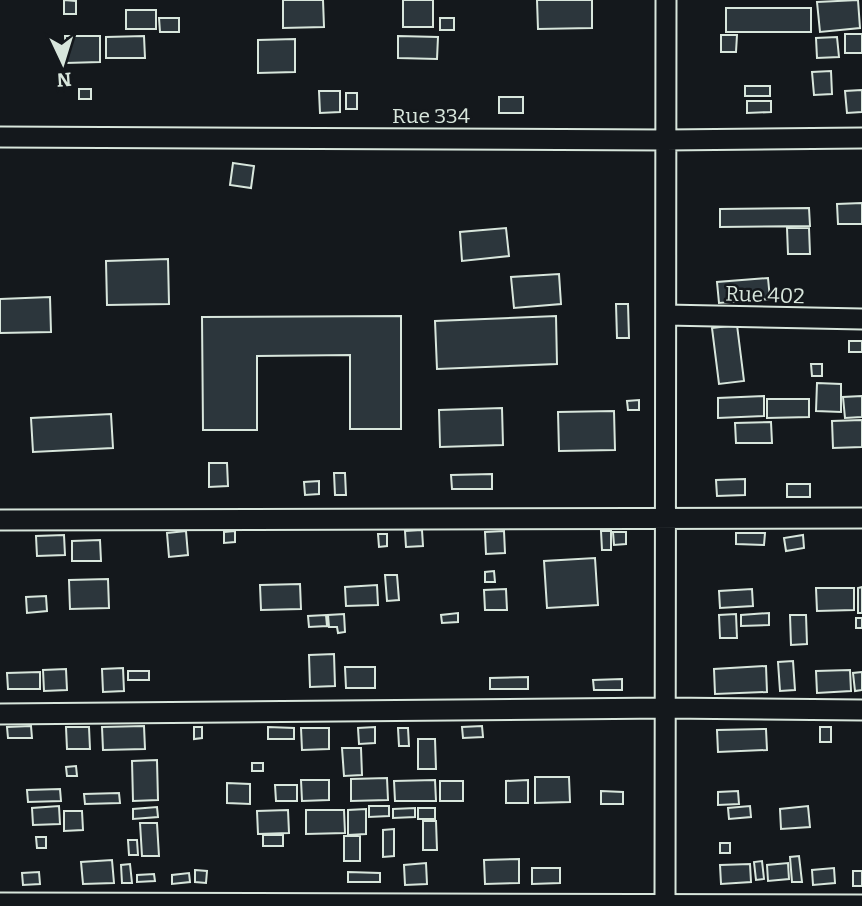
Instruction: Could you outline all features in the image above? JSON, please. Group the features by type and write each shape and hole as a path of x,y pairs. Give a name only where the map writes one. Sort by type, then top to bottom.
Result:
{"street":[{"path":"665,905 666,0"},
{"name":"Rue 334","path":"0,137 666,140 862,138"},
{"name":"Rue 402","path":"666,315 862,319"},
{"path":"0,520 862,518"},
{"path":"0,713 666,708 862,710"},
{"path":"0,903 862,905"}],"building":[{"path":"64,0 76,1 76,14 64,14"},
{"path":"283,0 323,0 324,27 283,28"},
{"path":"403,0 433,0 433,27 403,27"},
{"path":"537,0 592,0 592,28 538,29"},
{"path":"858,0 860,28 820,32 817,2"},
{"path":"726,8 811,8 811,32 726,32"},
{"path":"126,10 156,10 156,29 126,29"},
{"path":"159,18 179,18 179,32 160,32"},
{"path":"440,18 454,18 454,30 440,30"},
{"path":"845,34 862,34 862,53 845,53"},
{"path":"721,35 737,35 736,52 721,52"},
{"path":"65,36 100,36 100,62 66,63"},
{"path":"144,36 145,58 106,58 106,37"},
{"path":"398,36 438,37 437,59 398,58"},
{"path":"837,37 839,57 817,58 816,38"},
{"path":"295,39 295,72 258,73 258,40"},
{"path":"831,71 832,94 814,95 812,72"},
{"path":"745,86 770,86 770,96 745,96"},
{"path":"79,89 91,89 91,99 79,99"},
{"path":"862,90 862,112 847,113 845,91"},
{"path":"319,91 340,91 340,112 320,113"},
{"path":"346,93 357,93 357,109 346,109"},
{"path":"499,97 523,97 523,113 499,113"},
{"path":"747,101 771,101 771,112 747,113"},
{"path":"233,163 254,166 251,188 230,185"},
{"path":"862,203 862,224 838,224 837,204"},
{"path":"809,208 810,226 720,227 720,209"},
{"path":"506,228 509,256 462,261 460,232"},
{"path":"787,228 809,228 810,254 788,254"},
{"path":"168,259 169,304 107,305 106,261"},
{"path":"559,274 561,304 514,308 511,277"},
{"path":"768,278 770,299 719,303 717,282"},
{"path":"50,297 51,332 0,333 0,299"},
{"path":"616,304 628,304 629,338 617,338"},
{"path":"401,316 401,429 350,429 350,355 257,356 257,430 203,430 202,317"},
{"path":"556,316 557,364 437,369 435,321"},
{"path":"737,325 744,381 719,384 712,328"},
{"path":"849,341 862,341 862,352 849,352"},
{"path":"811,364 822,364 822,376 812,376"},
{"path":"817,383 841,384 841,412 816,411"},
{"path":"764,396 764,416 718,418 718,398"},
{"path":"862,396 862,417 845,418 843,397"},
{"path":"767,399 809,399 809,417 767,418"},
{"path":"639,400 639,410 628,410 627,401"},
{"path":"502,408 503,445 440,447 439,410"},
{"path":"614,411 615,450 559,451 558,412"},
{"path":"111,414 113,448 33,452 31,418"},
{"path":"862,420 862,447 833,448 832,421"},
{"path":"771,422 772,443 736,443 735,423"},
{"path":"209,463 227,463 228,486 209,487"},
{"path":"334,473 345,473 346,495 335,495"},
{"path":"492,474 492,489 452,489 451,475"},
{"path":"745,479 745,495 717,496 716,480"},
{"path":"319,481 319,494 305,495 304,482"},
{"path":"787,484 810,484 810,497 787,497"},
{"path":"422,530 423,546 406,547 405,531"},
{"path":"186,531 188,555 169,557 167,533"},
{"path":"235,531 235,542 224,543 224,532"},
{"path":"504,531 505,553 486,554 485,532"},
{"path":"601,531 611,531 611,550 602,550"},
{"path":"613,532 626,532 626,544 614,545"},
{"path":"736,533 765,533 764,545 736,544"},
{"path":"378,534 387,534 387,546 379,547"},
{"path":"64,535 65,555 37,556 36,536"},
{"path":"803,535 804,548 786,551 784,538"},
{"path":"100,540 101,561 72,561 72,541"},
{"path":"595,558 598,605 547,608 544,561"},
{"path":"494,571 495,582 485,582 485,572"},
{"path":"385,575 397,575 399,600 387,601"},
{"path":"108,579 109,608 70,609 69,580"},
{"path":"300,584 301,609 261,610 260,585"},
{"path":"377,585 378,605 346,606 345,587"},
{"path":"862,587 862,613 858,613 858,588"},
{"path":"816,588 854,588 854,610 817,611"},
{"path":"506,589 507,610 485,610 484,590"},
{"path":"752,589 753,606 720,608 719,591"},
{"path":"46,596 47,611 27,613 26,597"},
{"path":"458,613 458,622 442,623 441,615"},
{"path":"769,613 769,625 741,626 741,615"},
{"path":"344,614 345,632 338,633 337,627 329,627 328,615"},
{"path":"736,614 737,638 720,638 719,615"},
{"path":"326,615 327,626 309,627 308,616"},
{"path":"790,615 806,615 807,644 791,645"},
{"path":"856,618 862,618 862,628 856,628"},
{"path":"334,654 335,686 310,687 309,655"},
{"path":"793,661 795,690 780,691 778,662"},
{"path":"766,666 767,692 715,694 714,669"},
{"path":"345,667 375,667 375,688 346,688"},
{"path":"123,668 124,691 103,692 102,669"},
{"path":"66,669 67,690 44,691 43,670"},
{"path":"850,670 851,691 817,693 816,671"},
{"path":"128,671 149,671 149,680 128,680"},
{"path":"40,672 40,689 8,689 7,673"},
{"path":"862,672 862,690 855,691 853,673"},
{"path":"528,677 528,689 490,689 490,678"},
{"path":"622,679 622,690 594,690 593,680"},
{"path":"31,726 32,738 8,738 7,727"},
{"path":"144,726 145,749 103,750 102,727"},
{"path":"482,726 483,737 463,738 462,727"},
{"path":"66,727 89,727 90,749 67,749"},
{"path":"194,727 202,727 202,738 194,739"},
{"path":"268,727 294,728 294,739 268,739"},
{"path":"375,727 375,743 359,744 358,728"},
{"path":"820,727 831,727 831,742 820,742"},
{"path":"301,728 329,728 329,749 302,750"},
{"path":"398,728 408,728 409,746 399,746"},
{"path":"766,729 767,750 718,752 717,730"},
{"path":"418,739 435,739 436,769 418,769"},
{"path":"342,748 361,748 362,775 344,776"},
{"path":"157,760 158,800 133,801 132,761"},
{"path":"252,763 263,763 263,771 252,771"},
{"path":"76,766 77,776 67,776 66,767"},
{"path":"535,777 569,777 570,802 535,803"},
{"path":"387,778 388,800 351,801 351,779"},
{"path":"301,780 329,780 329,800 302,801"},
{"path":"435,780 436,801 395,801 394,781"},
{"path":"528,780 528,803 506,803 506,781"},
{"path":"440,781 463,781 463,801 440,801"},
{"path":"227,783 250,784 250,804 227,803"},
{"path":"275,785 297,785 297,801 276,801"},
{"path":"60,789 61,801 28,802 27,790"},
{"path":"601,791 623,792 623,804 601,804"},
{"path":"738,791 739,804 718,805 718,792"},
{"path":"119,793 120,803 85,804 84,794"},
{"path":"59,806 60,824 33,825 32,808"},
{"path":"369,806 389,806 389,816 369,817"},
{"path":"750,806 751,817 729,819 728,808"},
{"path":"808,806 810,827 781,829 780,809"},
{"path":"157,807 158,817 133,819 133,809"},
{"path":"415,808 415,817 393,818 393,809"},
{"path":"418,808 435,808 435,819 418,819"},
{"path":"366,809 366,834 348,835 348,810"},
{"path":"288,810 289,833 258,834 257,811"},
{"path":"306,810 344,810 345,833 306,834"},
{"path":"64,811 82,811 83,830 64,831"},
{"path":"423,821 436,821 437,850 423,850"},
{"path":"140,823 157,823 159,856 142,856"},
{"path":"394,829 394,856 383,857 383,830"},
{"path":"263,835 283,835 283,846 263,846"},
{"path":"344,836 360,836 360,861 344,861"},
{"path":"36,837 46,837 46,848 37,848"},
{"path":"128,840 137,840 138,855 129,855"},
{"path":"720,843 730,843 730,853 720,853"},
{"path":"799,856 802,882 792,882 790,857"},
{"path":"519,859 519,883 485,884 484,860"},
{"path":"112,860 114,883 83,884 81,862"},
{"path":"762,861 764,879 756,880 754,862"},
{"path":"426,863 427,884 405,885 404,865"},
{"path":"788,863 789,879 768,881 767,865"},
{"path":"130,864 132,883 122,883 121,865"},
{"path":"750,864 751,882 721,884 720,865"},
{"path":"532,868 560,868 560,883 532,884"},
{"path":"834,868 835,883 813,885 812,870"},
{"path":"195,870 207,871 206,883 195,882"},
{"path":"853,871 862,871 862,886 853,886"},
{"path":"39,872 40,884 23,885 22,873"},
{"path":"348,872 380,873 380,882 348,882"},
{"path":"189,873 190,882 172,884 172,875"},
{"path":"154,874 155,881 137,882 137,875"}]}
